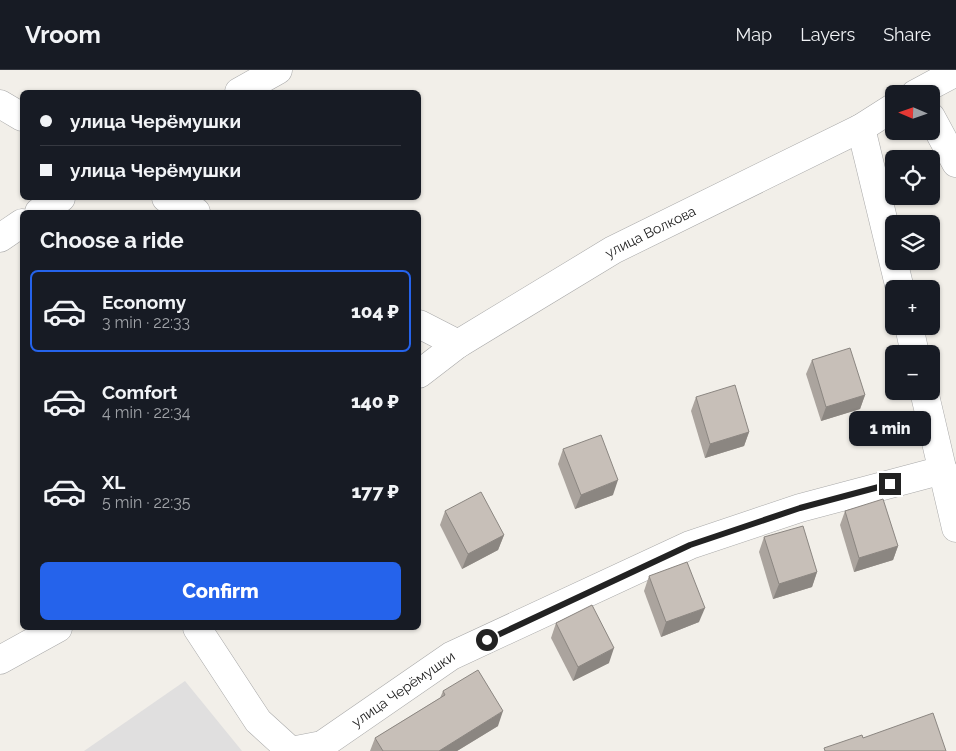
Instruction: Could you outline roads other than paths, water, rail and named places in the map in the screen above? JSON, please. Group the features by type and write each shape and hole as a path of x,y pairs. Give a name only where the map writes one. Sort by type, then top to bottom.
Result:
{"street":[{"path":"243,90 278,70"},
{"path":"932,85 956,72"},
{"path":"0,104 20,116"},
{"name":"улица Волкова","path":"421,372 458,344 613,250 861,128 885,113"},
{"path":"861,128 898,280"},
{"path":"940,133 956,163"},
{"path":"41,210 58,200"},
{"path":"170,200 192,210"},
{"path":"0,238 20,224"},
{"path":"421,325 458,344"},
{"path":"926,400 956,528"},
{"name":"улица Черёмушки","path":"198,630 258,721 291,751 322,744 452,656 690,545 800,508 943,470"},
{"path":"0,660 54,630"}]}
